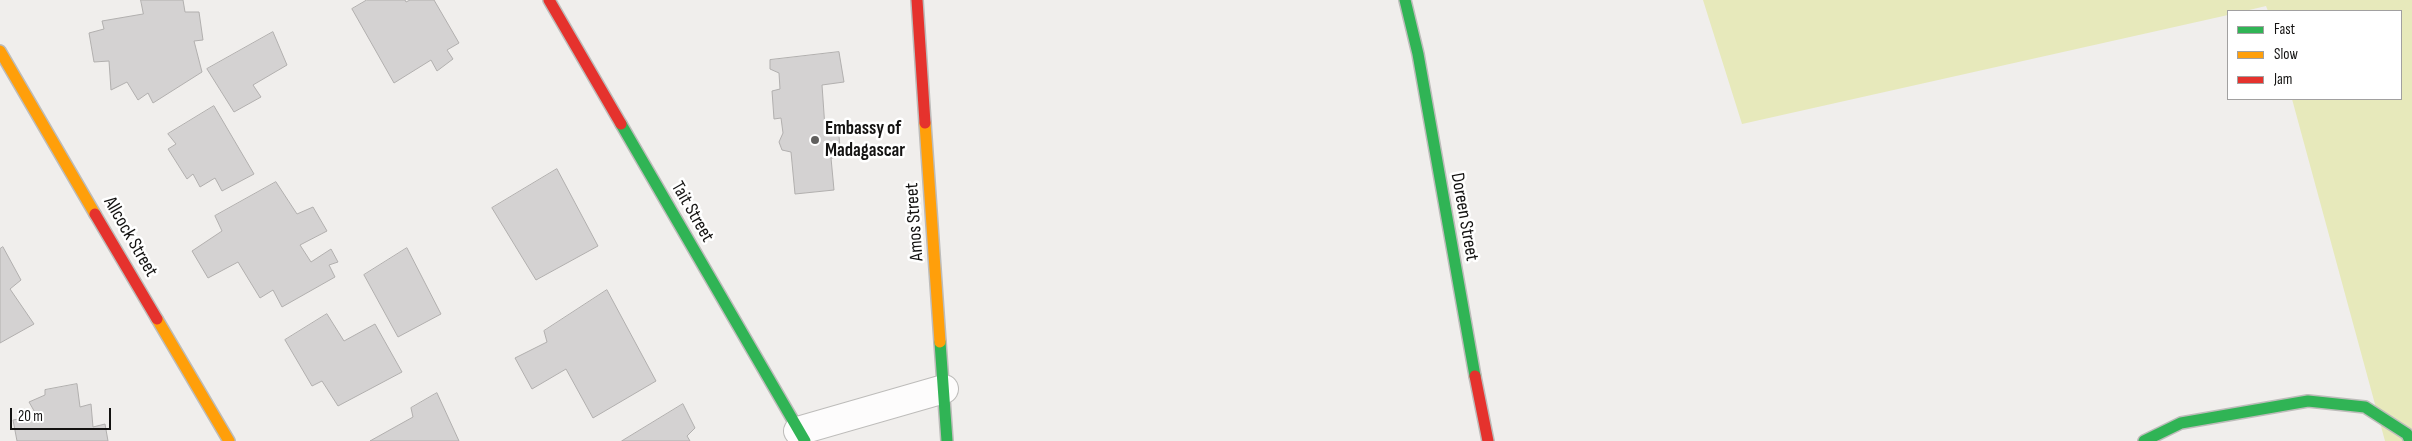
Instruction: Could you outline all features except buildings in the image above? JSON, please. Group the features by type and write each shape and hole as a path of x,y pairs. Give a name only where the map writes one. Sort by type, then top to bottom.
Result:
{"street":[{"name":"Tait Street","path":"549,0 801,436"},
{"name":"Amos Street","path":"917,0 947,441"},
{"name":"Doreen Street","path":"1405,0 1418,54 1488,441"},
{"name":"Allcock Street","path":"0,51 229,441"},
{"path":"801,436 944,389"},
{"path":"2144,441 2181,423 2308,401 2364,407 2407,434 2410,441"}],"green space":[{"path":"1703,0 2412,0 2412,441 2385,441 2292,100 2402,100 2402,10 2268,10 2266,6 2249,10 2227,10 2227,15 1742,124"}],"traffic: fast":[{"path":"1405,0 1418,54 1475,376"},
{"path":"621,124 805,441"},
{"path":"940,342 947,441"},
{"path":"2144,441 2181,423 2308,401 2365,407 2407,434 2410,441"}],"traffic: slow":[{"path":"0,51 95,214"},
{"path":"925,123 940,342"},
{"path":"157,319 229,441"}],"traffic: jam":[{"path":"549,0 621,124"},
{"path":"917,0 925,123"},
{"path":"95,214 157,319"},
{"path":"1475,376 1488,441"}],"place":[{"name":"Embassy of Madagascar","path":"815,140"}]}
